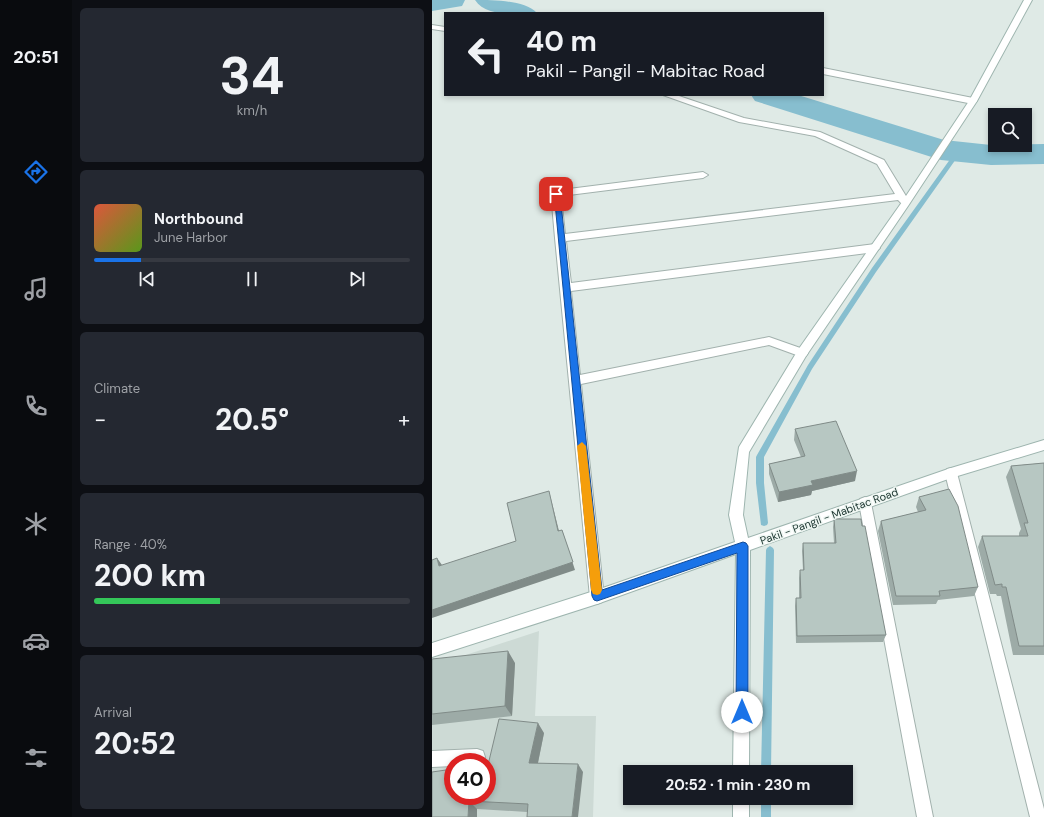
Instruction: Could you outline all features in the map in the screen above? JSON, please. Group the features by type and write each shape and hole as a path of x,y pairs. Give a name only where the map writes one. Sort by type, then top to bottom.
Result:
{"street":[{"path":"742,765 743,546 736,514 743,452 802,354 875,248 903,200 973,101 1028,0"},
{"path":"432,27 444,29"},
{"path":"824,71 973,101"},
{"path":"670,96 742,120 817,134 881,162 903,200"},
{"path":"597,596 556,194 703,174"},
{"path":"560,238 903,200"},
{"path":"565,288 875,248"},
{"path":"575,381 769,341 802,354"},
{"name":"Pakil - Pangil - Mabitac Road","path":"432,650 597,596 951,473 1044,445"},
{"path":"951,473 1038,817"},
{"path":"865,503 926,817"},
{"path":"432,759 444,758"},
{"path":"741,805 741,817"}],"shaded area":[{"path":"539,631 535,716 596,716 593,817 432,817 432,666"}],"building":[{"path":"836,421 857,471 811,481 813,485 779,492 769,464 805,456 795,429"},
{"path":"1044,463 1044,646 1019,646 1006,587 1002,587 1002,584 995,585 982,536 1028,536 1024,523 1028,523 1011,466"},
{"path":"949,489 958,506 978,587 939,591 940,596 896,596 881,521 926,510 919,497"},
{"path":"549,491 558,531 562,530 573,562 432,610 432,560 437,558 439,566 516,541 507,503"},
{"path":"834,519 861,519 862,526 865,526 886,635 797,636 796,598 801,598 800,570 804,570 803,543 836,543"},
{"path":"508,651 505,706 432,714 432,659"},
{"path":"499,719 538,723 529,763 578,764 572,817 527,817 528,804 496,802 496,753 491,753"},
{"path":"444,770 444,805 469,805 468,817 432,817 432,772"}],"waterway":[{"path":"432,3 452,0"},
{"path":"488,0 520,12"},
{"path":"769,96 941,150 991,155 1044,154"},
{"path":"764,523 760,483 760,457 810,367 874,270 958,152"},
{"path":"766,765 770,550"},
{"path":"766,805 766,817"}],"slow traffic":[{"path":"582,446 597,590"}],"route":[{"path":"556,194 597,596 743,546 742,712"}]}
